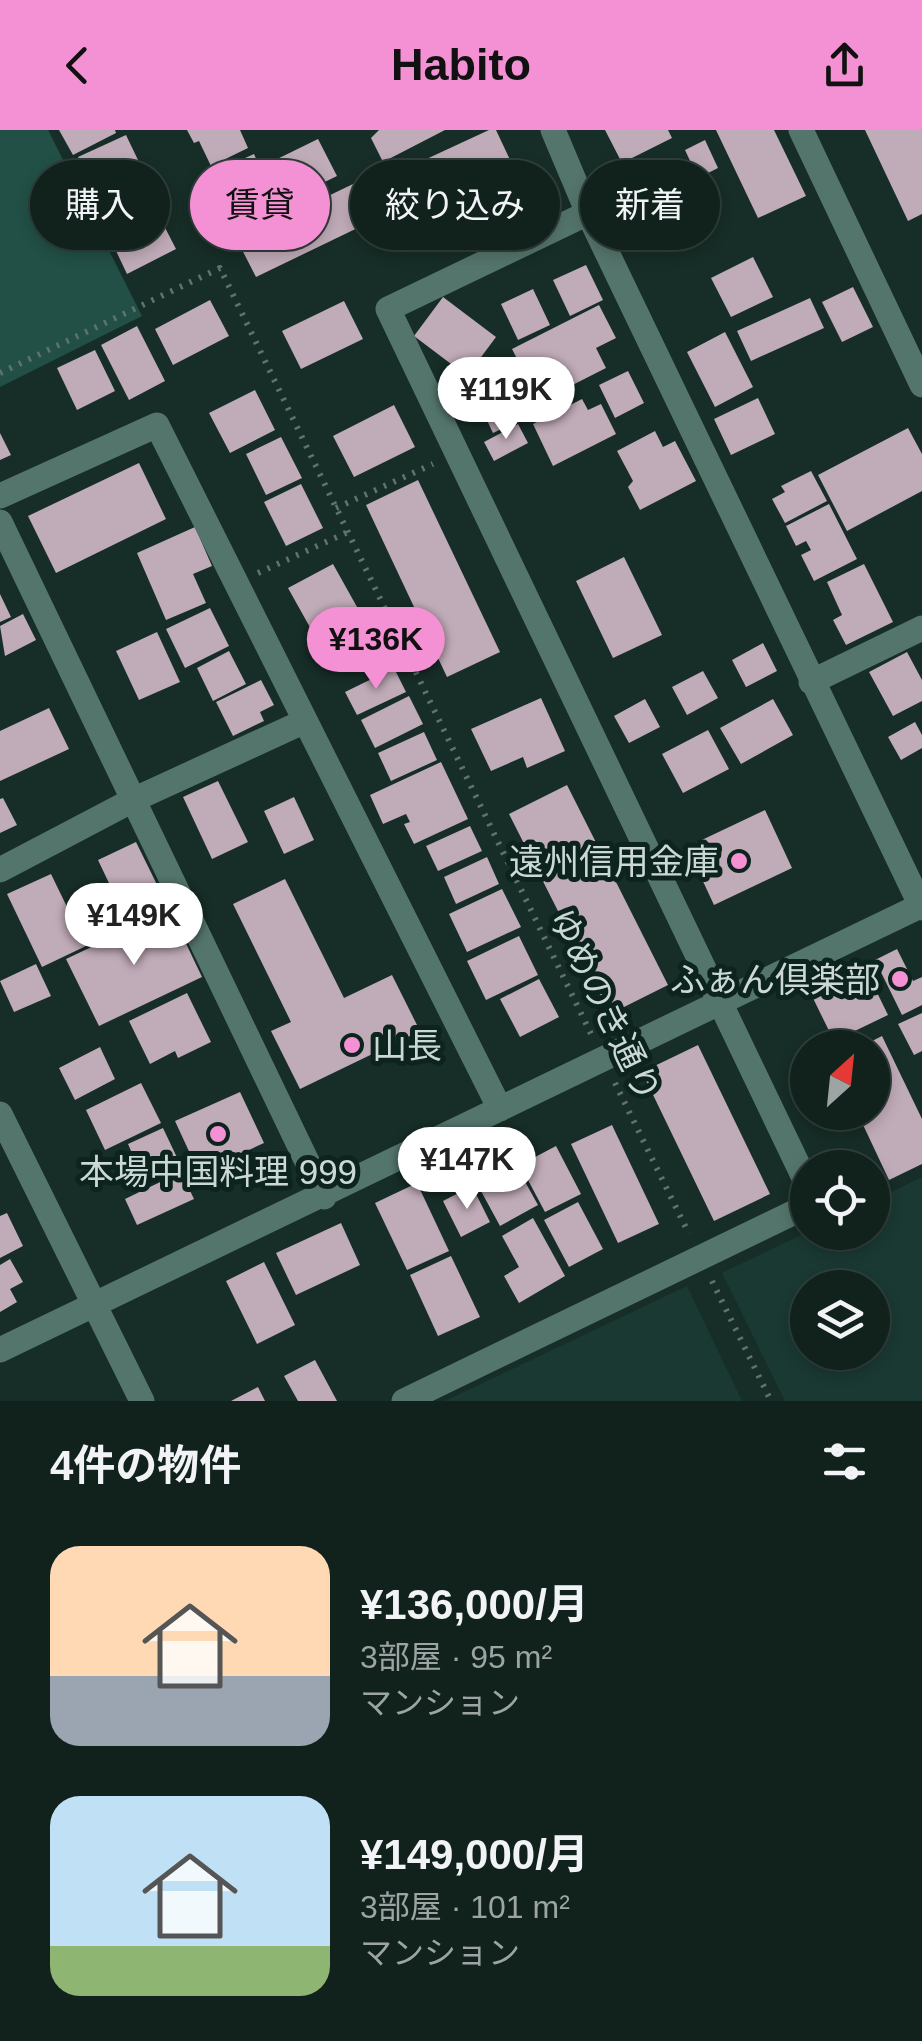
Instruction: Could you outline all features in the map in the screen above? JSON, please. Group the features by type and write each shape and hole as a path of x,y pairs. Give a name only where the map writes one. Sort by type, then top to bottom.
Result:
{"street":[{"path":"553,130 580,194"},
{"path":"801,130 922,385"},
{"path":"580,217 388,309 791,1150"},
{"path":"0,1350 922,906 606,250"},
{"path":"0,496 156,425 500,1109"},
{"path":"0,522 324,1197"},
{"path":"811,682 922,628"},
{"path":"0,870 133,800 303,722"},
{"path":"0,1114 91,1306 142,1401"},
{"path":"404,1401 790,1215"}],"path":[{"name":"ゆめのき通り","path":"0,373 220,268 771,1401"},
{"path":"336,508 456,453"},
{"path":"252,576 348,532"}],"shaded area":[{"path":"922,1177 922,1401 785,1401 722,1273 790,1240 790,1250 890,1250 890,1193"},
{"path":"687,1286 742,1401 445,1401"}],"green space":[{"path":"0,130 48,130 63,160 30,160 30,250 109,250 142,316 0,387"}],"building":[{"path":"59,130 115,130 116,133 73,155"},
{"path":"187,130 240,130 248,148 223,160 208,160 199,141 194,143"},
{"path":"379,130 445,130 387,160 382,160 371,138"},
{"path":"496,130 510,160 424,160"},
{"path":"605,130 668,130 672,138 620,160"},
{"path":"716,130 774,130 806,196 758,218"},
{"path":"865,130 922,130 922,214 908,221"},
{"path":"126,135 138,160 79,160 78,157"},
{"path":"318,139 329,160 275,160"},
{"path":"705,140 714,160 690,160 685,150"},
{"path":"350,185 350,232 330,241 330,195"},
{"path":"170,237 176,249 127,274 116,250 170,250"},
{"path":"242,250 312,250 256,277"},
{"path":"753,257 773,297 731,317 711,278"},
{"path":"586,265 603,300 570,316 553,280"},
{"path":"853,287 873,327 842,342 822,302"},
{"path":"533,289 550,325 518,340 501,304"},
{"path":"443,297 496,337 467,376 414,336"},
{"path":"810,298 824,328 751,361 737,331"},
{"path":"210,300 229,336 173,365 155,329"},
{"path":"344,301 363,339 301,369 282,331"},
{"path":"599,305 616,338 596,348 606,368 539,402 512,349"},
{"path":"137,326 165,381 129,400 101,345"},
{"path":"725,332 753,387 715,407 687,352"},
{"path":"95,350 115,391 77,410 57,368"},
{"path":"514,363 537,412 493,433 470,384"},
{"path":"628,371 644,403 615,418 599,385"},
{"path":"255,390 275,430 230,453 209,413"},
{"path":"758,398 775,434 731,455 714,419"},
{"path":"582,399 588,410 601,404 616,434 553,466 533,424"},
{"path":"394,405 415,447 354,477 333,436"},
{"path":"518,424 528,443 494,461 484,442"},
{"path":"908,428 922,454 922,491 847,531 818,475"},
{"path":"655,431 663,447 675,441 696,481 640,510 628,487 633,481 617,451"},
{"path":"0,433 11,455 0,460"},
{"path":"281,437 302,478 266,495 246,454"},
{"path":"139,463 166,519 56,573 28,516"},
{"path":"811,471 827,501 785,523 772,499 785,492 781,486"},
{"path":"418,480 500,652 447,677 366,505"},
{"path":"301,484 323,528 286,546 264,502"},
{"path":"829,504 857,559 814,581 801,555 811,550 806,541 796,546 786,526"},
{"path":"195,527 212,566 193,574 206,603 166,620 137,553"},
{"path":"624,557 662,635 613,658 576,581"},
{"path":"333,564 371,632 326,656 288,588"},
{"path":"864,564 893,622 846,645 833,620 842,615 827,582"},
{"path":"0,594 11,617 0,622"},
{"path":"210,608 229,646 185,668 166,629"},
{"path":"23,614 36,640 5,656 0,626"},
{"path":"157,632 180,682 139,700 116,651"},
{"path":"763,643 777,671 746,687 732,660"},
{"path":"229,651 246,684 213,701 197,668"},
{"path":"907,652 922,680 922,701 893,716 869,672"},
{"path":"394,668 406,692 357,715 345,692"},
{"path":"703,671 718,698 687,715 672,687"},
{"path":"261,680 274,705 260,712 264,721 233,736 216,702"},
{"path":"409,696 423,724 375,748 361,720"},
{"path":"541,698 565,751 527,768 523,757 491,771 471,729"},
{"path":"645,699 660,727 629,743 614,716"},
{"path":"773,699 793,735 741,764 720,728"},
{"path":"49,708 69,749 0,781 0,731"},
{"path":"915,722 922,735 922,748 901,760 888,737"},
{"path":"708,730 729,769 683,793 662,754"},
{"path":"424,732 437,760 391,781 378,753"},
{"path":"441,762 468,819 414,844 404,824 410,822 406,814 383,824 370,795"},
{"path":"218,781 248,842 212,859 183,797"},
{"path":"567,785 668,985 610,1014 509,814"},
{"path":"294,797 314,840 284,854 264,811"},
{"path":"3,798 17,825 0,833 0,799"},
{"path":"765,810 792,868 714,905 687,847"},
{"path":"470,826 482,851 438,871 426,846"},
{"path":"136,842 167,905 128,923 98,860"},
{"path":"487,857 499,884 456,904 444,877"},
{"path":"51,874 86,946 42,967 7,894"},
{"path":"285,879 344,998 392,975 420,1031 300,1089 271,1031 291,1022 233,904"},
{"path":"502,889 521,927 467,952 449,914"},
{"path":"170,910 202,977 99,1026 66,959"},
{"path":"519,936 538,975 486,1000 467,961"},
{"path":"897,949 913,981 922,977 922,1005 902,1015 875,960"},
{"path":"36,964 51,996 14,1012 0,981"},
{"path":"863,964 888,1015 857,1030 829,1030 809,990"},
{"path":"539,979 559,1017 520,1037 500,999"},
{"path":"187,993 211,1042 178,1058 175,1051 150,1064 129,1021"},
{"path":"922,1013 922,1051 914,1055 898,1024"},
{"path":"698,1045 770,1194 714,1221 642,1072"},
{"path":"100,1047 115,1079 75,1100 59,1068"},
{"path":"890,1053 922,1119 922,1164 890,1180 890,1150 875,1150 865,1130 890,1130"},
{"path":"141,1083 161,1123 105,1150 86,1110"},
{"path":"240,1092 264,1143 199,1173 175,1121"},
{"path":"612,1125 659,1224 618,1243 571,1144"},
{"path":"163,1128 181,1166 131,1189 121,1167 135,1160 128,1144"},
{"path":"556,1146 581,1194 545,1212 520,1165"},
{"path":"519,1171 538,1205 500,1226 481,1191"},
{"path":"181,1172 194,1199 137,1225 125,1199"},
{"path":"417,1183 449,1251 407,1270 375,1203"},
{"path":"472,1186 490,1222 461,1237 443,1201"},
{"path":"578,1202 603,1249 569,1267 544,1220"},
{"path":"7,1213 23,1246 0,1258 0,1216"},
{"path":"533,1218 565,1276 519,1303 504,1276 519,1267 502,1236"},
{"path":"341,1223 360,1265 296,1295 276,1253"},
{"path":"451,1256 480,1317 438,1336 410,1275"},
{"path":"10,1259 23,1282 10,1289 17,1302 0,1312 0,1265"},
{"path":"264,1262 295,1325 257,1344 226,1281"},
{"path":"315,1360 337,1401 298,1401 284,1376"},
{"path":"258,1387 265,1401 231,1401"}],"place":[{"name":"遠州信用金庫","path":"739,861"},
{"name":"ふぁん倶楽部","path":"900,979"},
{"name":"山長","path":"352,1045"},
{"name":"本場中国料理 999","path":"218,1134"}]}
